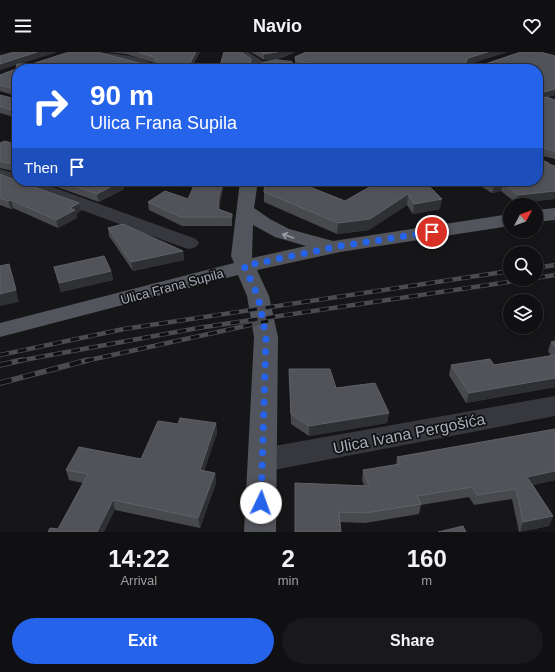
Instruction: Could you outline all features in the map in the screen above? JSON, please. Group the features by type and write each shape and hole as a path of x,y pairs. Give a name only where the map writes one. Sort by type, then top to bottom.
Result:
{"main road":[{"path":"249,186 241,248 244,266 258,296 266,337 260,532"},
{"path":"245,210 270,229 284,235 299,240 340,246"},
{"path":"543,215 555,214"},
{"name":"Ulica Frana Supila","path":"0,330 244,266 340,246 503,221"}],"street":[{"path":"93,52 144,64"},
{"path":"240,52 271,64"},
{"path":"0,174 12,178"},
{"path":"34,186 189,243"},
{"name":"Ulica Ivana Pergošića","path":"263,460 555,406"}],"building":[{"path":"14,52 37,52 0,64 0,56"},
{"path":"69,52 97,52 143,64 32,64"},
{"path":"138,52 196,52 190,64 159,64 154,57"},
{"path":"224,52 241,52 251,59 250,64 220,64"},
{"path":"261,52 277,52 264,54"},
{"path":"306,52 488,52 468,58 465,64 311,64 296,61 295,57"},
{"path":"521,52 540,52 555,56 555,89 544,92 543,64 485,64"},
{"path":"12,70 12,89 0,85 0,75"},
{"path":"0,95 12,98 12,110 0,106"},
{"path":"546,97 555,100 555,151 543,148 543,98"},
{"path":"5,141 12,143 12,164 0,161 0,143"},
{"path":"543,161 555,166 555,191 518,195 507,186 543,186"},
{"path":"0,174 12,179 12,186 31,186 79,203 70,208 75,210 56,220 11,200 8,201 0,198"},
{"path":"75,186 112,186 97,194"},
{"path":"194,186 222,186 218,209 232,214 232,217 181,217 148,202 165,191 188,199"},
{"path":"265,186 308,186 345,201 371,186 429,186 442,199 414,204 408,194 370,219 338,223 264,192"},
{"path":"123,224 183,251 131,262 108,228"},
{"path":"104,256 111,271 59,283 54,267"},
{"path":"9,264 16,290 0,294 0,266"},
{"path":"555,341 555,347 551,342"},
{"path":"555,355 555,378 469,393 451,365 490,359 494,365"},
{"path":"289,369 330,369 336,388 375,383 389,413 309,426 291,414"},
{"path":"180,418 216,423 200,470 215,473 198,518 113,500 97,532 48,532 50,528 58,529 88,474 66,470 79,447 141,459 158,421 178,424"},
{"path":"555,429 555,471 527,477 553,516 523,522 516,489 477,495 472,487 417,496 421,504 366,513 339,512 341,532 295,532 295,483 369,486 363,470 400,464 397,457"},
{"path":"463,526 466,532 438,532"}],"railway":[{"path":"543,267 555,265"},
{"path":"0,355 124,329 503,272"},
{"path":"543,277 555,275"},
{"path":"18,361 198,328 503,283"},
{"path":"85,361 268,321"},
{"path":"0,365 22,360"},
{"path":"0,383 88,360"}],"route":[{"path":"261,503 266,337 262,308 244,266 340,246 432,232"}]}
